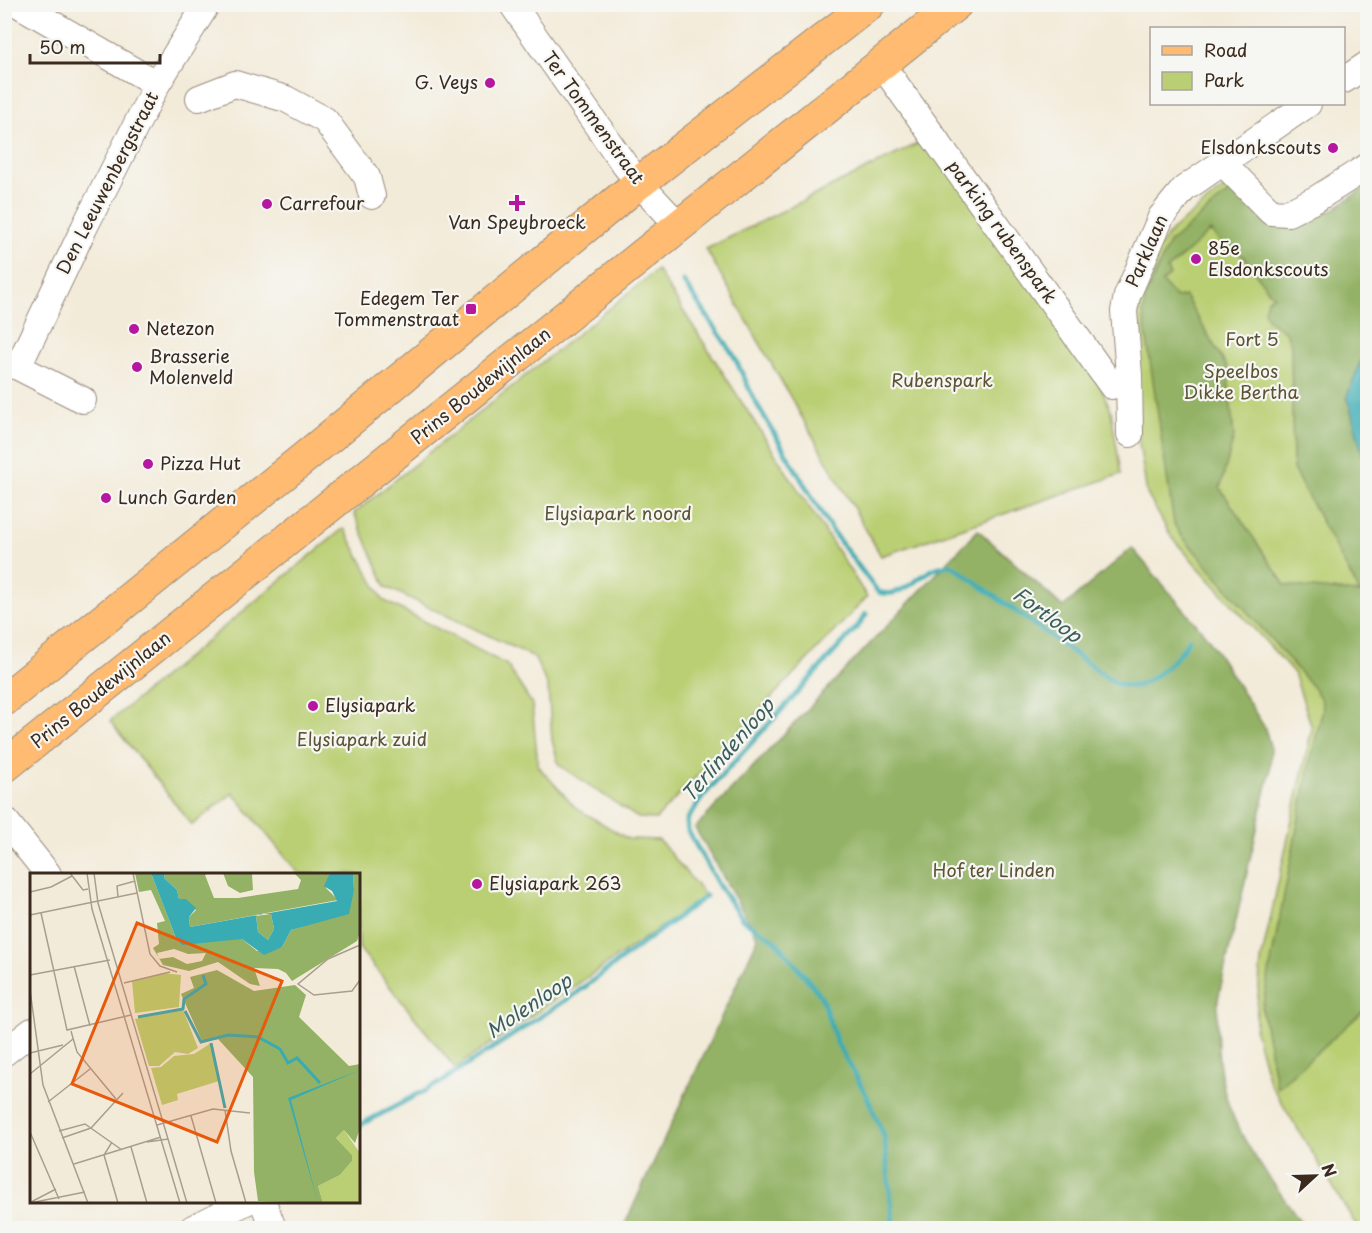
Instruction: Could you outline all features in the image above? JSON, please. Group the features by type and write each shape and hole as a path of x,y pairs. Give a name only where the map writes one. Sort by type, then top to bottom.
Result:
{"main road":[{"path":"4,700 639,183 869,4"},
{"name":"Prins Boudewijnlaan","path":"4,767 956,4"}],"street":[{"path":"18,4 157,84"},
{"name":"Den Leeuwenbergstraat","path":"11,365 157,84 207,4"},
{"name":"Ter Tommenstraat","path":"512,4 639,183 680,227"},
{"path":"1345,79 1368,64"},
{"name":"parking rubenspark","path":"892,79 1112,386"},
{"path":"199,98 235,84 286,99 325,120 367,177 372,196"},
{"name":"Parklaan","path":"1130,434 1129,375 1124,310 1127,296 1161,216 1184,189 1307,105"},
{"path":"1222,162 1271,212 1288,213 1316,199 1368,166"},
{"path":"11,365 83,400"},
{"path":"4,819 47,873"},
{"path":"4,1053 30,1033"},
{"path":"193,1228 244,1203"},
{"path":"263,1203 273,1228"}],"green space":[{"name":"Rubenspark","path":"935,135 1080,337 1111,411 1121,474 881,556 706,249"},
{"name":"Speelbos Dikke Bertha","path":"1227,186 1235,197 1283,224 1331,211 1367,186 1367,1228 1358,1228 1269,1082 1255,1031 1261,961 1312,728 1294,673 1172,538 1147,494 1136,423 1134,315 1147,262 1173,229"},
{"name":"Speelbos Dikke Bertha","path":"1367,186 1367,345 1347,396 1368,471 1367,1008 1277,1088 1262,1009 1310,761 1323,709 1321,699 1315,690 1180,534 1174,524 1143,313 1146,295 1169,243 1234,188 1283,224 1331,211","holes":["1210,231 1225,247 1243,256 1270,293 1274,295 1267,300 1264,311 1268,320 1286,332 1291,345 1293,469 1360,593 1285,585 1220,488 1234,437 1227,367 1185,296 1176,298 1162,282 1170,275 1167,270"]},
{"name":"Elysiapark noord","path":"657,270 867,597 656,819 638,818 559,765 552,740 548,687 534,657 386,587 354,513"},
{"name":"Elysiapark zuid","path":"344,528 383,600 507,665 532,704 538,766 576,808 628,839 659,840 706,896 455,1068 360,949 360,873 298,873 233,793 192,825 110,721"},
{"name":"Hof ter Linden","path":"978,530 1063,607 1132,548 1208,638 1265,728 1271,749 1270,772 1218,999 1219,1061 1224,1092 1242,1135 1305,1228 623,1228 758,938 695,828"}],"water":[{"path":"1367,345 1367,471 1347,396"}],"waterway":[{"name":"Fortloop","path":"683,281 733,354 755,401 832,531 878,592 898,592 931,570 952,565 1115,683 1127,686 1139,685 1161,672 1189,639"},
{"name":"Terlindenloop","path":"866,614 858,626 703,796 687,820 688,831 719,886 743,920 775,940 821,996 837,1043 866,1094 884,1136 894,1228"},
{"name":"Molenloop","path":"360,1125 441,1082 575,994 706,896"}],"place":[{"name":"G. Veys","path":"490,83"},
{"name":"Elsdonkscouts","path":"1333,148"},
{"name":"Van Speybroeck","path":"517,203"},
{"name":"Carrefour","path":"267,204"},
{"name":"85e Elsdonkscouts","path":"1196,259"},
{"name":"Edegem Ter Tommenstraat","path":"471,309"},
{"name":"Netezon","path":"134,329"},
{"name":"Brasserie Molenveld","path":"137,367"},
{"name":"Pizza Hut","path":"148,464"},
{"name":"Lunch Garden","path":"106,498"},
{"name":"Elysiapark","path":"313,706"},
{"name":"Elysiapark 263","path":"477,884"}],"park label":[{"name":"Fort 5","path":"1252,340"}]}
